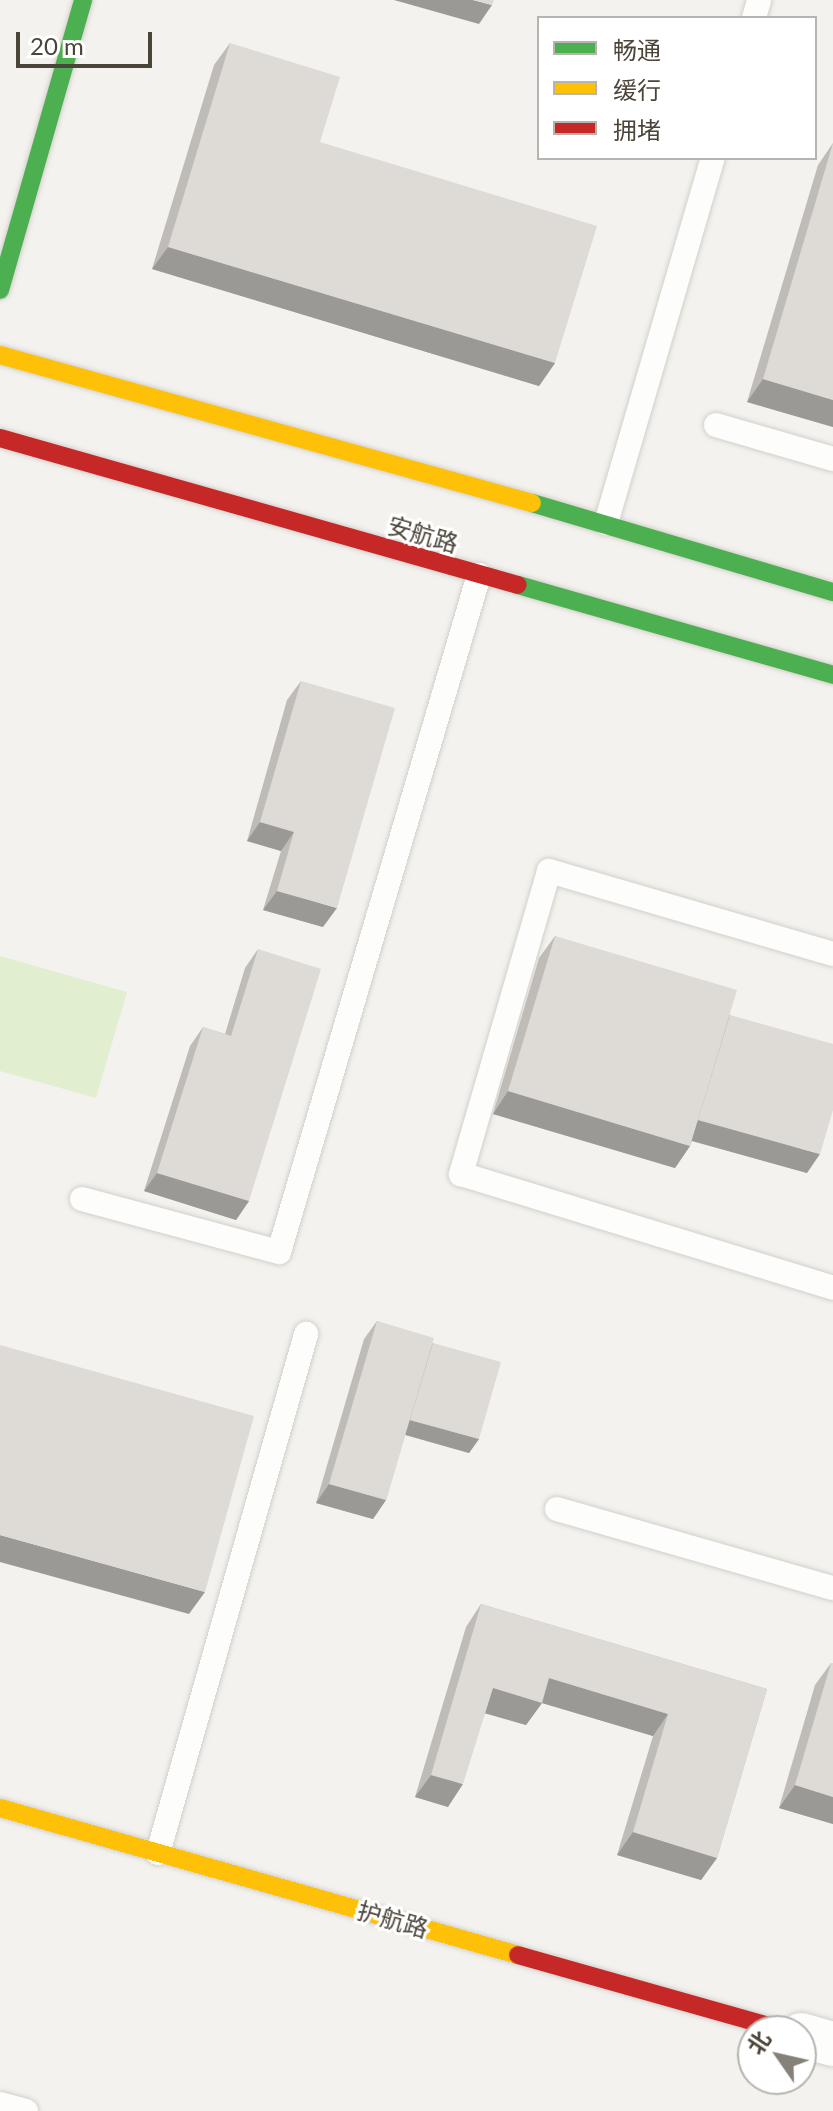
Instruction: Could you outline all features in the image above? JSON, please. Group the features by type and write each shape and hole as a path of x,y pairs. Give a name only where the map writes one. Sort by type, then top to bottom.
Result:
{"street":[{"path":"0,290 83,0"},
{"path":"0,355 606,523 833,592"},
{"name":"安航路","path":"0,438 833,675"},
{"name":"护航路","path":"0,1808 737,2017"}],"lane":[{"path":"606,523 712,160"},
{"path":"716,425 833,459"},
{"path":"82,1199 279,1252 479,575"},
{"path":"833,954 549,871 461,1174 833,1288"},
{"path":"158,1853 306,1334"},
{"path":"557,1509 833,1588"},
{"path":"0,2104 26,2111"}],"green space":[{"path":"0,956 127,992 96,1098 0,1071"}],"building":[{"path":"473,0 494,0 492,5"},
{"path":"230,43 340,77 320,142 597,226 555,363 168,247"},
{"path":"833,143 833,400 763,379"},
{"path":"301,681 395,708 337,908 277,891 294,832 260,822"},
{"path":"555,936 737,990 690,1146 508,1091"},
{"path":"258,949 321,969 249,1201 157,1173 203,1027 231,1036"},
{"path":"730,1015 833,1044 833,1110 820,1154 698,1120"},
{"path":"377,1321 434,1338 386,1500 329,1484"},
{"path":"433,1343 501,1362 479,1439 410,1420"},
{"path":"0,1345 254,1416 205,1592 0,1535"},
{"path":"481,1604 767,1689 717,1858 633,1832 668,1714 549,1678 542,1703 493,1688 463,1784 431,1775"},
{"path":"833,1663 833,1797 795,1785"}],"traffic: fast":[{"path":"0,290 83,0"},
{"path":"532,503 833,592"},
{"path":"518,585 833,675"}],"traffic: slow":[{"path":"0,355 532,503"},
{"path":"0,1808 518,1955"}],"traffic: jam":[{"path":"0,438 518,585"},
{"path":"518,1955 737,2017"}]}
